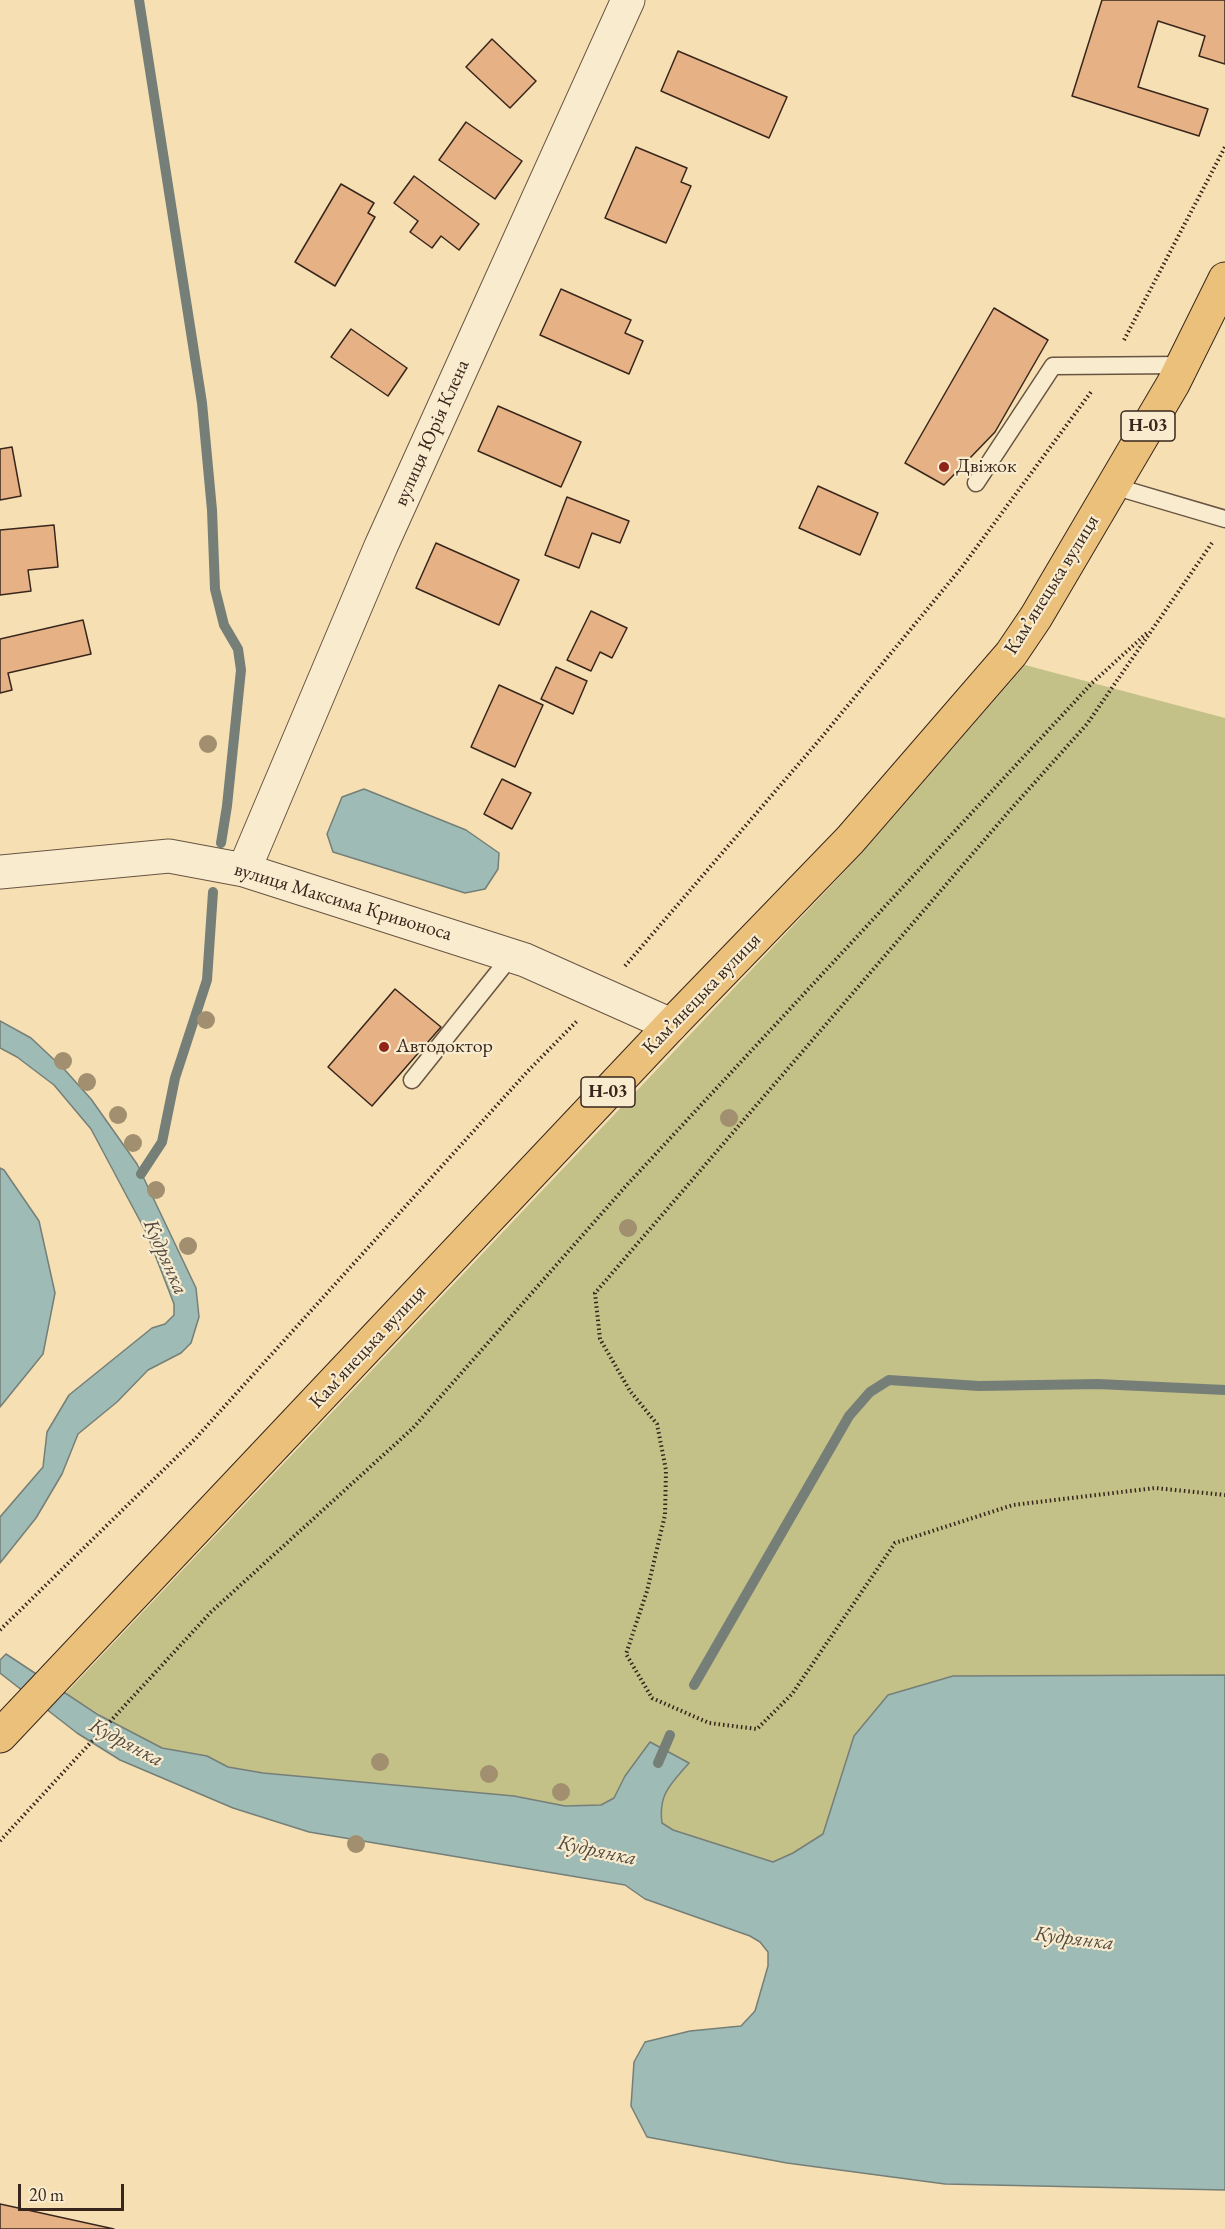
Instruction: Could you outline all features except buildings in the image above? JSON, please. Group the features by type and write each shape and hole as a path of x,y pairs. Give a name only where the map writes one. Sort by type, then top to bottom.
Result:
{"main road":[{"name":"Камʼянецька вулиця","path":"10,1726 671,1025 850,840 1011,654 1036,617 1183,365 1225,279"}],"street":[{"name":"вулиця Юрія Клена","path":"244,870 381,546 628,0"},
{"name":"вулиця Максима Кривоноса","path":"0,872 169,856 244,870 512,955 671,1025"}],"lane":[{"path":"976,483 1053,366 1183,365"},
{"path":"1113,486 1222,526"},
{"path":"412,1080 512,955"}],"path":[{"path":"0,1630 195,1439 527,1072 602,994 821,738 962,567 1110,365 1225,147"},
{"path":"1222,526 1087,724 1011,809 596,1293 600,1339 630,1391 657,1424 666,1470 665,1515 647,1591 626,1654 652,1698 709,1723 757,1729 792,1694 895,1543 1013,1504 1155,1488 1225,1495"},
{"path":"0,1841 211,1612 413,1428 625,1186 1092,682 1154,627"}],"shaded area":[{"path":"1025,665 1225,718 1225,1675 953,1676 854,1736 823,1834 793,1853 773,1862 673,1830 662,1823 660,1809 663,1794 625,1776 614,1798 601,1805 565,1806 514,1796 263,1773 228,1767 207,1756 162,1749 126,1731 66,1693 863,852"}],"water":[{"path":"364,789 466,830 499,853 498,869 485,889 465,893 333,852 327,834 342,797"},
{"name":"Кудрянка","path":"0,1021 31,1038 64,1069 91,1099 137,1164 196,1288 199,1317 191,1343 181,1353 148,1370 117,1402 78,1434 62,1474 36,1518 0,1563 0,1517 43,1467 47,1432 69,1395 152,1328 165,1324 174,1315 174,1304 147,1234 91,1129 54,1085 17,1057 0,1048"},
{"path":"0,1168 4,1170 39,1221 55,1293 43,1354 0,1407"},
{"name":"Кудрянка","path":"6,1654 97,1714 162,1748 207,1756 228,1767 263,1773 514,1796 565,1806 601,1805 614,1798 625,1776 650,1742 689,1763 667,1790 662,1804 662,1823 673,1830 773,1862 793,1853 823,1834 854,1736 888,1695 953,1676 1225,1675 1225,2190 945,2184 787,2163 647,2137 631,2106 634,2062 645,2042 690,2031 741,2026 755,2011 768,1966 768,1952 760,1942 750,1936 645,1899 625,1885 309,1832 233,1808 120,1760 77,1733 0,1673 0,1660"}],"waterway":[{"path":"139,0 202,403 212,510 215,589 224,625 238,649 241,670 221,843"},
{"path":"141,1174 162,1142 175,1078 207,980 213,892"},
{"path":"694,1685 849,1416 870,1392 889,1380 979,1386 1098,1384 1225,1390"},
{"path":"658,1763 670,1735"}],"place":[{"name":"Двіжок","path":"944,467"},
{"name":"Автодоктор","path":"384,1047"}]}
